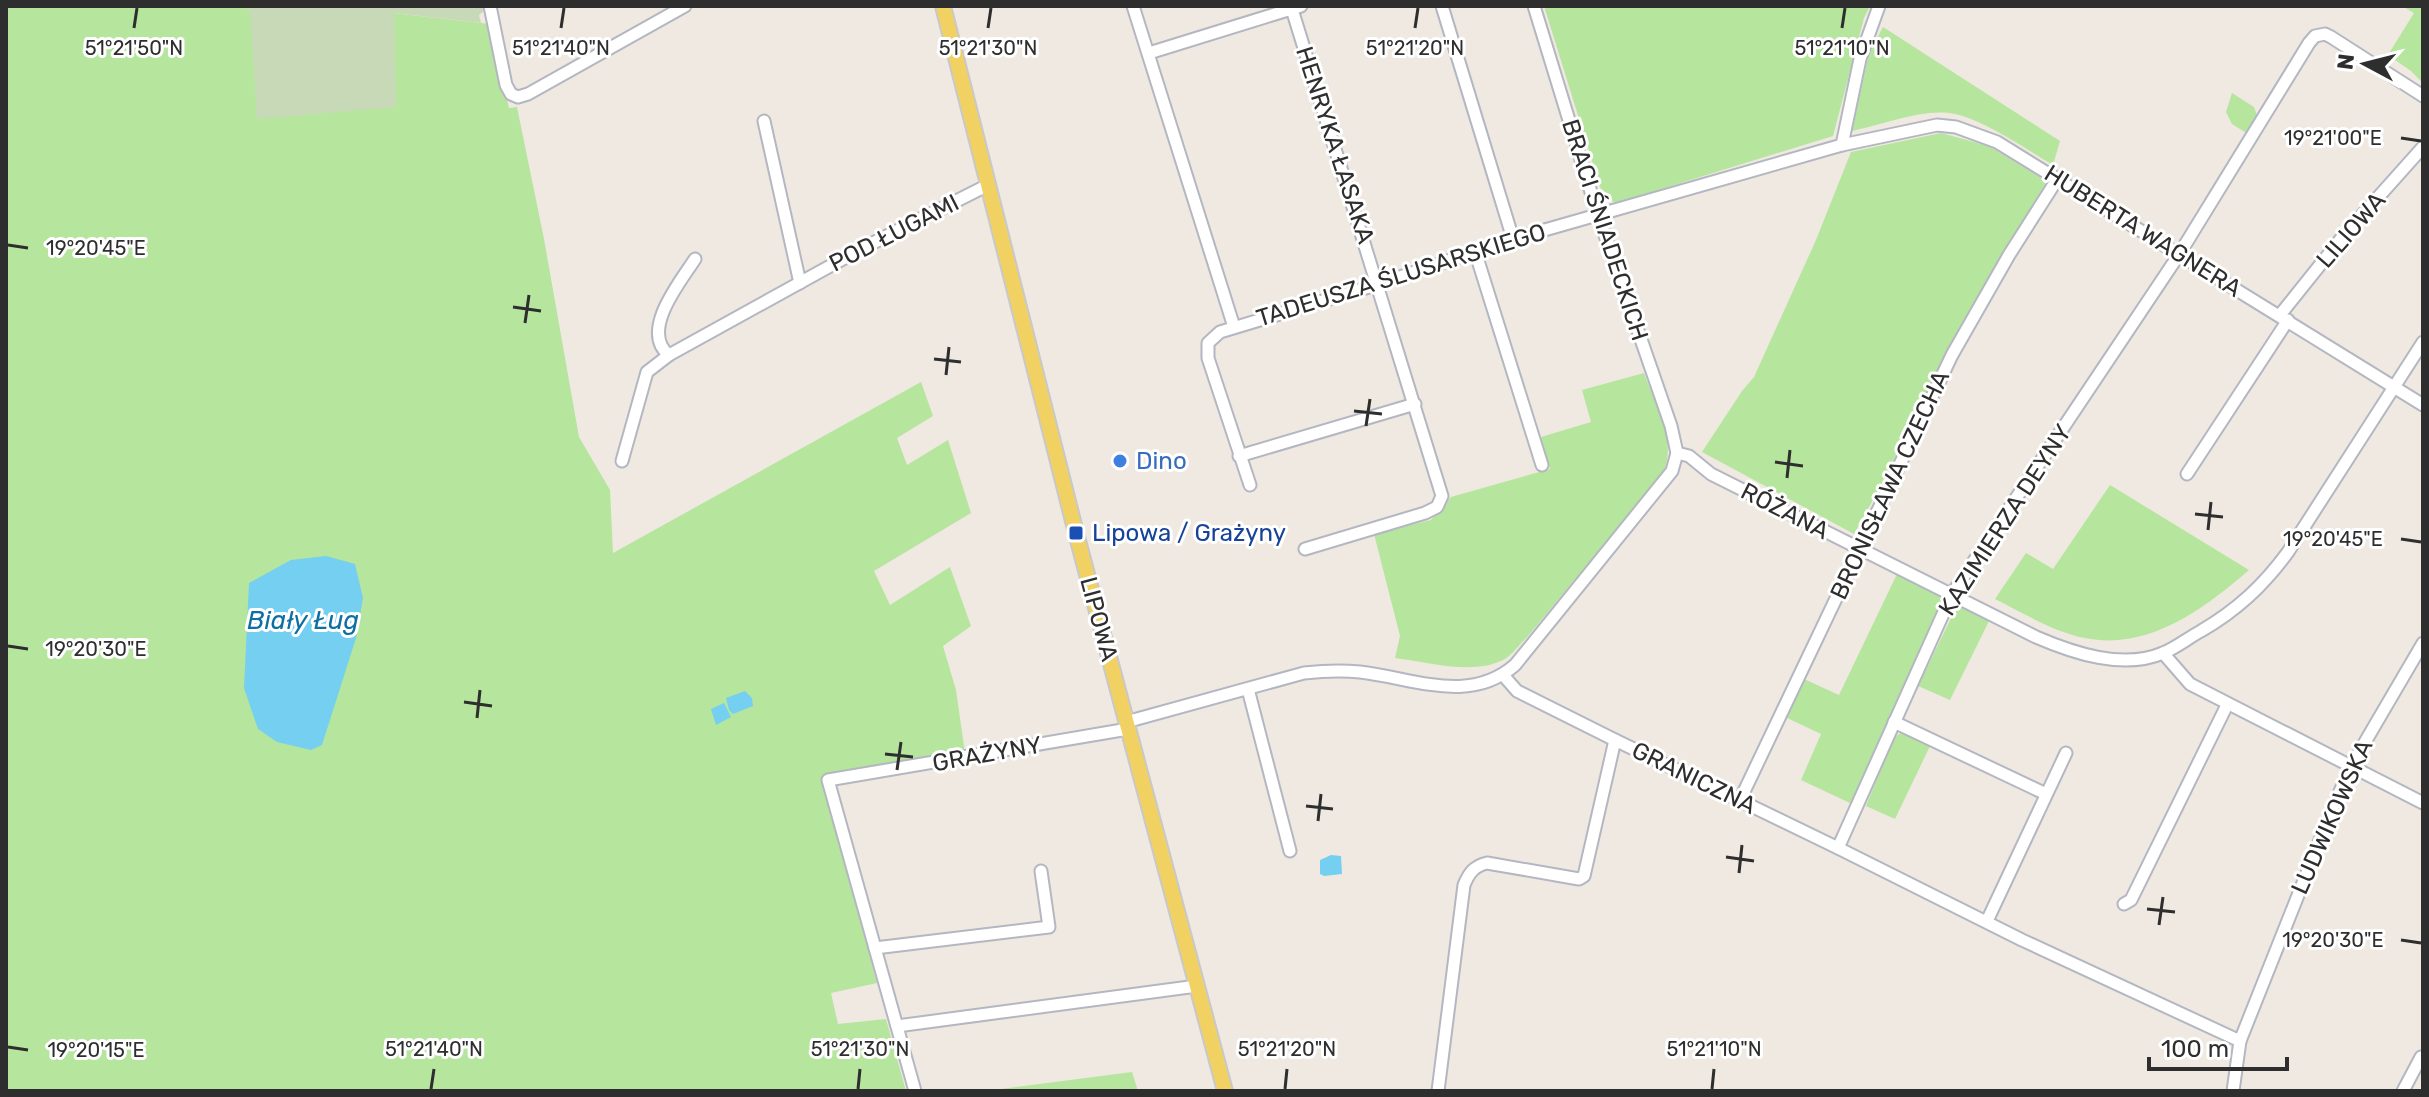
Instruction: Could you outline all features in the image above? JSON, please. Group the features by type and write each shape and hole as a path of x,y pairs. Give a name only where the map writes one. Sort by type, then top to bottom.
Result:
{"main road":[{"name":"LIPOWA","path":"943,6 1127,725 1225,1091"}],"street":[{"path":"490,6 506,85 511,94 518,97 685,6"},
{"path":"1133,6 1234,327"},
{"path":"1442,6 1513,239"},
{"name":"BRACI ŚNIADECKICH","path":"1534,6 1598,215 1671,426 1677,453"},
{"path":"1842,145 1860,59 1879,6"},
{"path":"1149,53 1294,7"},
{"name":"HENRYKA ŁASAKA","path":"1294,7 1442,496 1437,507 1425,513 1305,549"},
{"path":"2180,253 2315,36 2325,34 2331,37 2423,96"},
{"name":"POD ŁUGAMI","path":"764,121 800,283"},
{"name":"HUBERTA WAGNERA","path":"1598,215 1842,145 1929,125 1956,127 1997,142 2058,178 2423,405"},
{"name":"LILIOWA","path":"2187,474 2284,317 2340,240 2423,147"},
{"name":"BRONISŁAWA CZECHA","path":"1740,800 1952,355 2009,255 2058,178"},
{"name":"POD ŁUGAMI","path":"622,461 647,372 669,355 861,249 988,185"},
{"name":"TADEUSZA ŚLUSARSKIEGO","path":"1239,456 1208,358 1208,343 1214,336 1513,239 1598,215"},
{"path":"1475,251 1542,465"},
{"name":"KAZIMIERZA DEYNY","path":"1838,848 1952,594 2180,253"},
{"path":"669,355 662,346 660,315 695,259"},
{"name":"RÓŻANA","path":"1677,453 1689,456 1711,474 2036,637 2070,650 2126,660 2163,653 2223,618 2263,584 2288,552 2423,342"},
{"path":"1250,485 1239,456 1415,404"},
{"path":"1127,725 1304,673 1358,672 1465,688 1483,685 1515,665 1662,486 1675,466 1677,453"},
{"name":"LUDWIKOWSKA","path":"2233,1091 2240,1041 2351,766 2423,643"},
{"path":"2163,653 2182,678 2227,705 2423,803"},
{"name":"GRANICZNA","path":"1503,675 1517,691 1615,740 2022,940 2240,1041"},
{"path":"1248,689 1290,851"},
{"path":"2124,904 2131,900 2227,705"},
{"path":"1894,722 2046,794"},
{"name":"GRAŻYNY","path":"915,1091 828,780 1127,725"},
{"path":"1438,1091 1464,885 1468,875 1478,865 1487,863 1579,879 1584,876 1615,740"},
{"path":"1987,921 2066,753"},
{"path":"875,948 1049,927 1041,871"},
{"path":"897,1026 1197,986"},
{"path":"2403,1091 2422,1056"}],"green space":[{"path":"6,6 246,6 250,13 393,13 490,24 509,108 517,107 579,437 610,490 613,553 921,382 933,416 897,438 907,465 948,440 971,513 874,571 890,605 950,567 971,626 943,646 956,690 965,753 823,777 877,983 831,993 838,1024 886,1019 906,1091 6,1091"},
{"path":"246,6 483,6 484,11 479,15 481,23 394,13 396,107 257,119 250,13"},
{"path":"1544,6 1870,6 1864,18 1833,136 1616,203 1603,196"},
{"path":"2402,6 2423,6 2423,83 2388,55 2414,13"},
{"path":"1883,27 2060,141 2053,165 1961,115 1937,113 1913,116 1852,131 1869,53"},
{"path":"2232,93 2254,107 2258,118 2248,134 2232,124 2226,112"},
{"path":"1941,133 1989,146 2044,180 2045,185 1944,357 1854,534 1702,452 1754,377 1816,240 1851,152"},
{"path":"1644,373 1667,437 1667,462 1662,474 1528,636 1505,659 1479,667 1395,658 1400,636 1374,534 1431,520 1451,497 1550,469 1541,437 1591,422 1582,390"},
{"path":"2110,485 2249,570 2213,599 2174,624 2131,638 2108,640 2073,635 2039,622 1995,599 2026,553 2053,569"},
{"path":"1897,574 1946,597 1855,802 1850,803 1801,780 1821,734 1785,717 1804,679 1839,695"},
{"path":"1962,606 1990,619 1950,700 1918,686 1956,608"},
{"path":"1901,733 1930,746 1895,819 1866,806 1894,737"},
{"path":"1132,1072 1138,1091 985,1091"}],"water":[{"name":"Biały Ług","path":"326,556 355,564 363,598 356,638 322,745 311,750 277,742 258,729 244,688 249,583 291,560"},
{"path":"745,691 752,698 753,706 733,714 726,698"},
{"path":"724,703 731,717 716,725 711,709"},
{"path":"1331,855 1341,856 1342,874 1324,876 1320,874 1320,860"}],"place":[{"name":"Dino","path":"1120,461"},
{"name":"Lipowa / Grażyny","path":"1076,533"}]}
